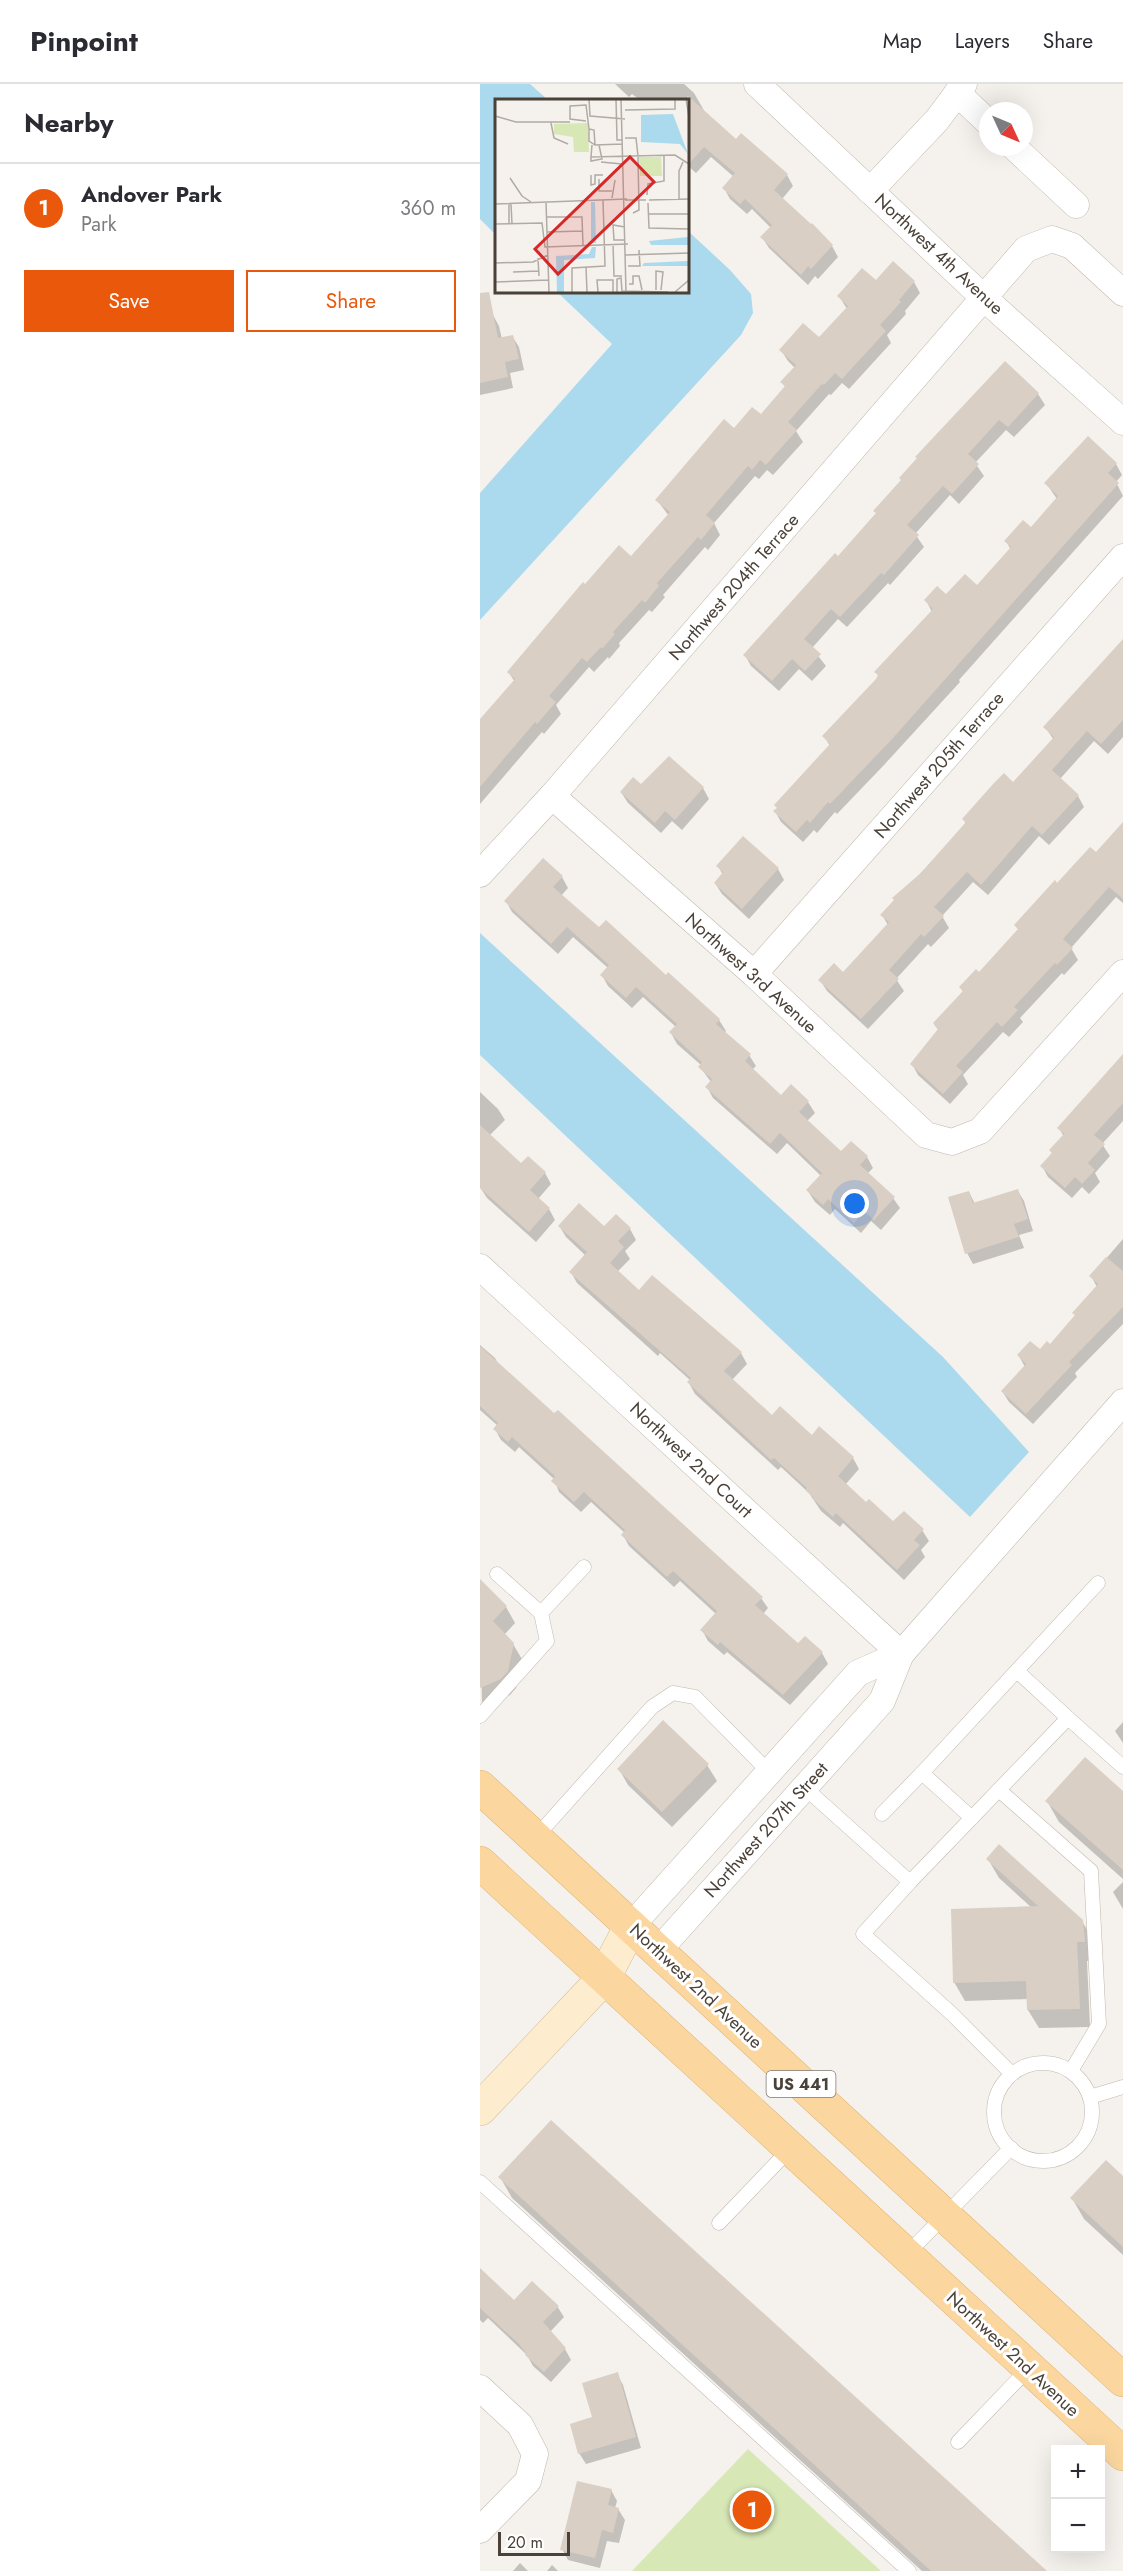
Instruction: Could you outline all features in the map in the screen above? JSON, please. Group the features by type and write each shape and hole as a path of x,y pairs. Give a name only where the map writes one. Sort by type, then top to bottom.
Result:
{"main road":[{"name":"Northwest 2nd Avenue","path":"480,1788 1123,2380"},
{"name":"Northwest 2nd Avenue","path":"480,1863 603,1979 1123,2454"}],"street":[{"name":"Northwest 4th Avenue","path":"757,84 985,298 1123,422"},
{"path":"870,191 961,89 979,111"},
{"path":"1024,156 1076,205"},
{"name":"Northwest 204th Terrace","path":"480,874 552,796 1026,249 1052,239 1072,246 1123,293"},
{"name":"Northwest 205th Terrace","path":"754,974 1123,557"},
{"name":"Northwest 3rd Avenue","path":"552,796 754,974 926,1136 952,1142 980,1131 1123,973"},
{"name":"Northwest 2nd Court","path":"480,1267 901,1654"},
{"name":"Northwest 207th Street","path":"603,1979 658,1951 882,1701 901,1654 1123,1402"},
{"name":"Northwest 207th Street","path":"480,2109 603,1979 631,1926 858,1673 901,1654"},
{"path":"480,2388 520,2425 535,2454 528,2481 480,2530"}],"lane":[{"path":"541,1613 584,1567"},
{"path":"480,1716 547,1641 541,1613 497,1574"},
{"path":"882,1814 1098,1583"},
{"path":"1017,1671 1123,1767"},
{"path":"536,1838 652,1707 673,1693 695,1697 769,1772"},
{"path":"1012,2074 952,2014 863,1934 1068,1718"},
{"path":"922,1773 972,1818"},
{"path":"804,1787 910,1882"},
{"path":"999,1790 1091,1871 1099,2024 1071,2071"},
{"path":"1041,2063 1057,2064 1071,2071 1083,2082 1090,2097 1093,2113 1089,2130 1081,2144 1068,2155 1052,2160 1035,2160 1019,2155 998,2131 994,2116 996,2100 1002,2086 1012,2074 1026,2066 1041,2063"},
{"path":"1090,2097 1123,2087"},
{"path":"906,2255 1011,2148"},
{"path":"719,2223 790,2149"},
{"path":"480,2181 909,2571"},
{"path":"958,2442 1029,2368"}],"green space":[{"path":"748,2449 881,2571 632,2571"}],"water":[{"path":"480,84 530,84 547,99 495,99 495,234 480,219"},
{"path":"688,231 730,270 751,294 753,313 741,335 480,620 480,493 612,344 557,292 688,292"},
{"path":"480,933 943,1357 1029,1452 970,1517 480,1055"}],"building":[{"path":"687,95 736,139 741,133 788,174 774,190 833,245 811,269 808,266 801,275 760,237 772,225 745,199 740,204 722,188 735,173 704,147 688,165"},
{"path":"893,261 915,281 899,300 901,302 880,325 886,331 842,379 835,373 824,385 822,384 788,422 797,430 766,465 760,460 752,470 748,466 706,515 715,523 701,540 698,537 657,583 659,586 645,603 642,600 613,632 615,634 602,649 601,647 587,662 582,658 549,696 556,702 537,724 535,722 480,787 480,719 515,679 507,672 583,582 585,584 619,545 631,556 670,512 655,500 724,419 734,428 752,407 761,414 785,386 780,382 796,365 779,350 803,323 819,337 848,306 837,296 862,268 876,280"},
{"path":"489,292 498,338 513,335 519,359 505,362 508,377 480,383 480,293"},
{"path":"1005,361 1039,393 1008,427 999,420 968,454 979,464 952,494 943,486 907,525 919,535 884,575 881,573 840,617 831,609 804,639 821,654 805,671 792,659 772,681 743,655 835,553 838,556 876,513 873,511 901,480 899,478 917,458 915,457"},
{"path":"1088,436 1117,463 1108,473 1119,483 893,738 830,804 828,802 810,823 807,820 796,832 773,811 777,808 774,805 830,744 822,736 876,679 878,675 874,672 933,609 924,600 937,586 946,594 965,574 977,585 1011,547 1004,541 1023,520 1031,527 1058,496 1044,483"},
{"path":"1123,639 1123,720 1101,744 1087,731 1052,770 1079,795 1042,835 1032,826 981,885 967,872 934,907 944,916 924,937 921,934 889,970 899,979 861,1019 818,980 834,963 843,972 889,922 880,915 894,900 892,898 921,873 966,822 962,819 1004,773 1013,782 1054,737 1043,727"},
{"path":"669,756 704,787 675,820 665,811 655,823 620,792 633,777 641,784"},
{"path":"1123,822 1123,899 1109,887 1063,939 1073,948 1057,965 1055,963 1014,1007 1018,1010 1002,1027 997,1022 956,1066 963,1072 943,1094 910,1064 938,1029 933,1023 963,991 959,987 976,969 979,972 1018,929 1014,925 1055,880 1057,883 1090,847 1096,852"},
{"path":"743,836 779,868 742,909 714,883 723,872 716,866"},
{"path":"543,858 563,876 553,887 599,927 606,920 666,975 668,972 720,1019 716,1024 751,1054 745,1061 781,1095 791,1084 809,1101 799,1112 841,1151 851,1141 868,1156 860,1165 895,1197 874,1220 864,1211 854,1223 828,1199 823,1205 806,1190 822,1173 780,1133 770,1144 705,1087 712,1079 698,1067 702,1062 669,1032 677,1024 636,987 626,998 600,975 609,965 567,927 551,944 504,901"},
{"path":"1123,1054 1123,1103 1094,1135 1105,1144 1088,1163 1095,1170 1082,1184 1075,1177 1065,1188 1040,1166 1052,1153 1049,1150 1064,1134 1057,1128"},
{"path":"480,1125 521,1163 528,1156 546,1172 530,1190 550,1208 529,1232 480,1188"},
{"path":"1018,1189 1028,1219 1014,1224 1019,1237 965,1254 948,1197 969,1191 973,1203"},
{"path":"579,1203 604,1226 616,1214 631,1228 618,1241 624,1247 610,1263 639,1290 652,1275 742,1352 724,1371 772,1415 780,1406 812,1435 819,1426 854,1457 838,1476 866,1502 869,1499 893,1521 904,1511 924,1529 914,1540 920,1545 897,1570 836,1513 833,1517 813,1499 805,1490 807,1488 774,1458 771,1460 687,1382 691,1378 569,1272 587,1252 558,1226"},
{"path":"1106,1257 1123,1271 1123,1307 1069,1362 1072,1365 1026,1414 1001,1391 1026,1364 1017,1355 1030,1341 1040,1349 1047,1341 1050,1344 1075,1315 1072,1313 1098,1284 1089,1276"},
{"path":"480,1346 554,1413 558,1410 763,1597 755,1605 798,1643 805,1636 823,1652 783,1695 720,1642 718,1645 700,1630 717,1611 673,1571 667,1577 621,1535 625,1530 584,1492 574,1502 551,1481 555,1476 512,1437 508,1442 493,1429 498,1423 480,1406"},
{"path":"480,1579 507,1606 493,1621 514,1643 508,1671 501,1679 480,1688"},
{"path":"663,1720 709,1764 662,1812 617,1769"},
{"path":"1085,1757 1123,1791 1123,1870 1045,1801"},
{"path":"999,1844 1083,1920 1085,1942 1077,1942 1080,2009 1027,2010 1026,1981 953,1983 951,1909 1038,1906 986,1859"},
{"path":"551,2120 1047,2571 931,2571 498,2177"},
{"path":"1106,2160 1123,2176 1123,2247 1070,2198"},
{"path":"480,2268 514,2300 532,2281 559,2306 543,2322 566,2348 544,2372 525,2355 526,2353 519,2344 480,2308"},
{"path":"618,2372 636,2437 578,2454 570,2424 592,2417 582,2383"},
{"path":"577,2481 612,2489 608,2505 619,2508 613,2533 602,2530 595,2558 560,2550"}],"place":[{"name":"Andover Park","path":"752,2510"}]}
